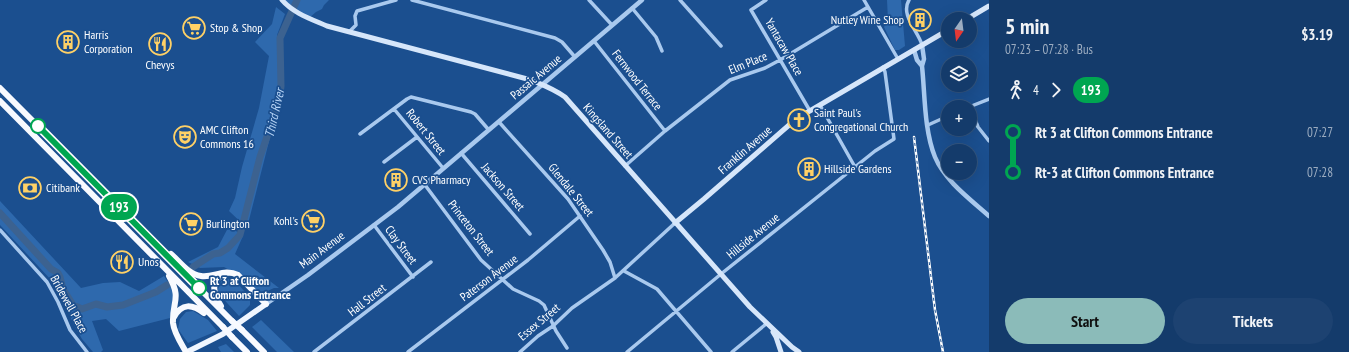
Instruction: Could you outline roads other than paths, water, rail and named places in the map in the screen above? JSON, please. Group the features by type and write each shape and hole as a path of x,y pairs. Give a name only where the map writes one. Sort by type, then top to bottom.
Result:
{"highway":[{"path":"0,88 264,352"},
{"path":"0,101 248,352"},
{"path":"102,191 193,273 201,277 227,272 238,275 266,304"},
{"path":"163,267 173,283 176,292 173,319 174,329 186,352"},
{"path":"232,321 218,301 214,291 215,282 219,278 223,275 233,273"},
{"path":"173,319 182,308 193,306 198,308 223,327"}],"main road":[{"name":"Kingsland Street","path":"282,0 295,11 318,22 338,29 531,80 550,87 565,97 766,324 800,352"},
{"path":"977,13 989,6"},
{"name":"Franklin Avenue","path":"675,223 796,119 941,34"},
{"name":"Main Avenue","path":"186,352 223,334 266,304"},
{"path":"766,324 776,336 781,352"}],"street":[{"path":"349,32 356,25 355,16 357,11 396,0"},
{"path":"412,0 556,38 562,42 575,57"},
{"path":"589,0 612,25"},
{"name":"Passaic Avenue","path":"443,168 642,0"},
{"path":"680,0 721,46"},
{"name":"Yantacaw Place","path":"766,0 751,10 810,111"},
{"path":"864,0 898,59"},
{"path":"909,0 907,6 908,17 922,45 924,59 922,66 928,125 936,158 950,179 989,216"},
{"name":"Elm Place","path":"625,166 665,131 730,80 765,68 868,7"},
{"path":"632,8 656,37 662,51"},
{"name":"Fernwood Terrace","path":"594,41 665,131"},
{"path":"914,50 917,60 922,66"},
{"name":"Hillside Avenue","path":"627,352 721,274 875,151 894,139 885,72 883,67"},
{"path":"360,134 407,99 415,97 471,112 475,114 488,129"},
{"path":"977,104 989,99"},
{"path":"820,105 856,167"},
{"name":"Robert Street","path":"394,109 443,168"},
{"path":"928,125 941,119"},
{"name":"Glendale Street","path":"499,122 568,199 610,262 615,278"},
{"path":"977,125 989,141"},
{"path":"384,162 417,137"},
{"name":"Jackson Street","path":"461,153 530,234"},
{"name":"Main Avenue","path":"266,304 374,225 425,185 443,168"},
{"name":"Princeton Street","path":"425,185 473,251 503,280 520,293 539,301 544,305 553,326 567,348"},
{"name":"Paterson Avenue","path":"408,352 503,280 580,216"},
{"name":"Franklin Avenue","path":"572,308 624,271 675,223"},
{"name":"Clay Street","path":"374,225 413,277"},
{"name":"Bridewell Place","path":"0,230 47,282 58,302 70,330 87,352"},
{"name":"Hall Street","path":"314,352 431,262"},
{"path":"624,271 657,289 711,352"},
{"name":"Essex Street","path":"520,352 538,336 553,326 572,308"},
{"path":"732,352 766,324"},
{"path":"414,348 417,352"}],"waterway":[{"name":"Third River","path":"193,267 213,254 220,253 228,248 240,235 260,157 279,102 281,86 280,38 297,0"},
{"name":"Third River","path":"0,213 51,269 58,273 63,289 73,305 82,309 96,304 107,307 123,305 156,292 167,285"}],"railway":[{"path":"914,137 935,310 943,352"}],"place":[{"name":"Nutley Wine Shop","path":"920,20"},
{"name":"Stop & Shop","path":"194,28"},
{"name":"Harris Corporation","path":"68,42"},
{"name":"Chevys","path":"160,44"},
{"name":"Saint Paul's Congregational Church","path":"799,120"},
{"name":"AMC Clifton Commons 16","path":"185,137"},
{"name":"Hillside Gardens","path":"809,169"},
{"name":"CVS Pharmacy","path":"396,180"},
{"name":"Citibank","path":"30,188"},
{"name":"Kohl's","path":"313,221"},
{"name":"Burlington","path":"191,224"},
{"name":"Unos","path":"122,262"},
{"name":"Rt 3 at Clifton Commons Entrance","path":"199,288"}]}
